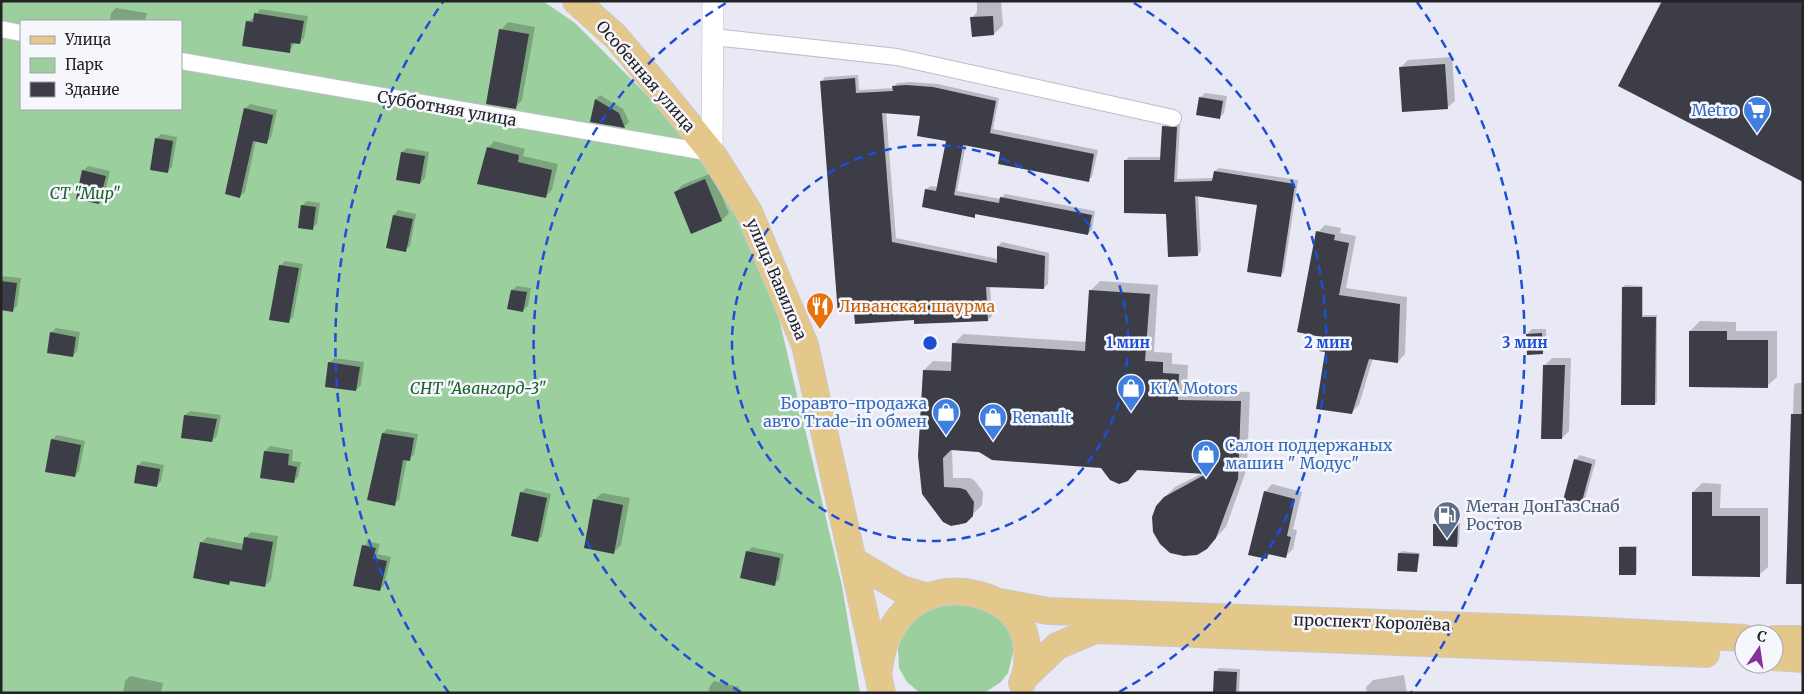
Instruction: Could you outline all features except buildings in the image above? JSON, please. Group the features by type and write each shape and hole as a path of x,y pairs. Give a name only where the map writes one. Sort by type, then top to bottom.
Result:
{"main road":[{"name":"Особенная улица","path":"576,1 616,37 712,153"},
{"name":"улица Вавилова","path":"712,153 749,212 805,345 880,684"},
{"name":"улица Вавилова","path":"854,561 901,589 928,597"},
{"name":"улица Вавилова","path":"880,684 884,641 894,625 906,610 928,597 953,592 979,594 1000,602 1019,621 1027,638 1028,657 1020,685"},
{"name":"проспект Королёва","path":"1000,602 1048,610 1734,638"},
{"name":"проспект Королёва","path":"1020,685 1057,646 1095,630 1734,656"},
{"path":"1784,639 1803,639"},
{"path":"1784,658 1803,659"}],"street":[{"path":"712,153 713,1"},
{"path":"1,29 20,33"},
{"path":"714,37 897,57 1173,118"},
{"name":"Субботняя улица","path":"182,61 712,153"}],"green space":[{"name":"СНТ \"Авангард-3\"","path":"1,1 543,1 575,23 683,131 732,203 777,310 842,586 860,693 1,693"},
{"path":"950,604 973,605 999,616 1013,638 1013,653 1008,673 1001,682 984,693 920,693 907,682 899,668 898,649 903,634 917,616 934,608"}],"place":[{"name":"Metro","path":"1757,134"},
{"name":"Ливанская шаурма","path":"820,330"},
{"name":"KIA Motors","path":"1131,412"},
{"name":"Боравто-продажа авто Trade-in обмен","path":"946,436"},
{"name":"Renault","path":"993,441"},
{"name":"Салон поддержаных машин \" Модус\"","path":"1206,478"},
{"name":"Метан ДонГазСнаб Ростов","path":"1447,539"}],"park label":[{"name":"СТ \"Мир\"","path":"85,193"}]}
